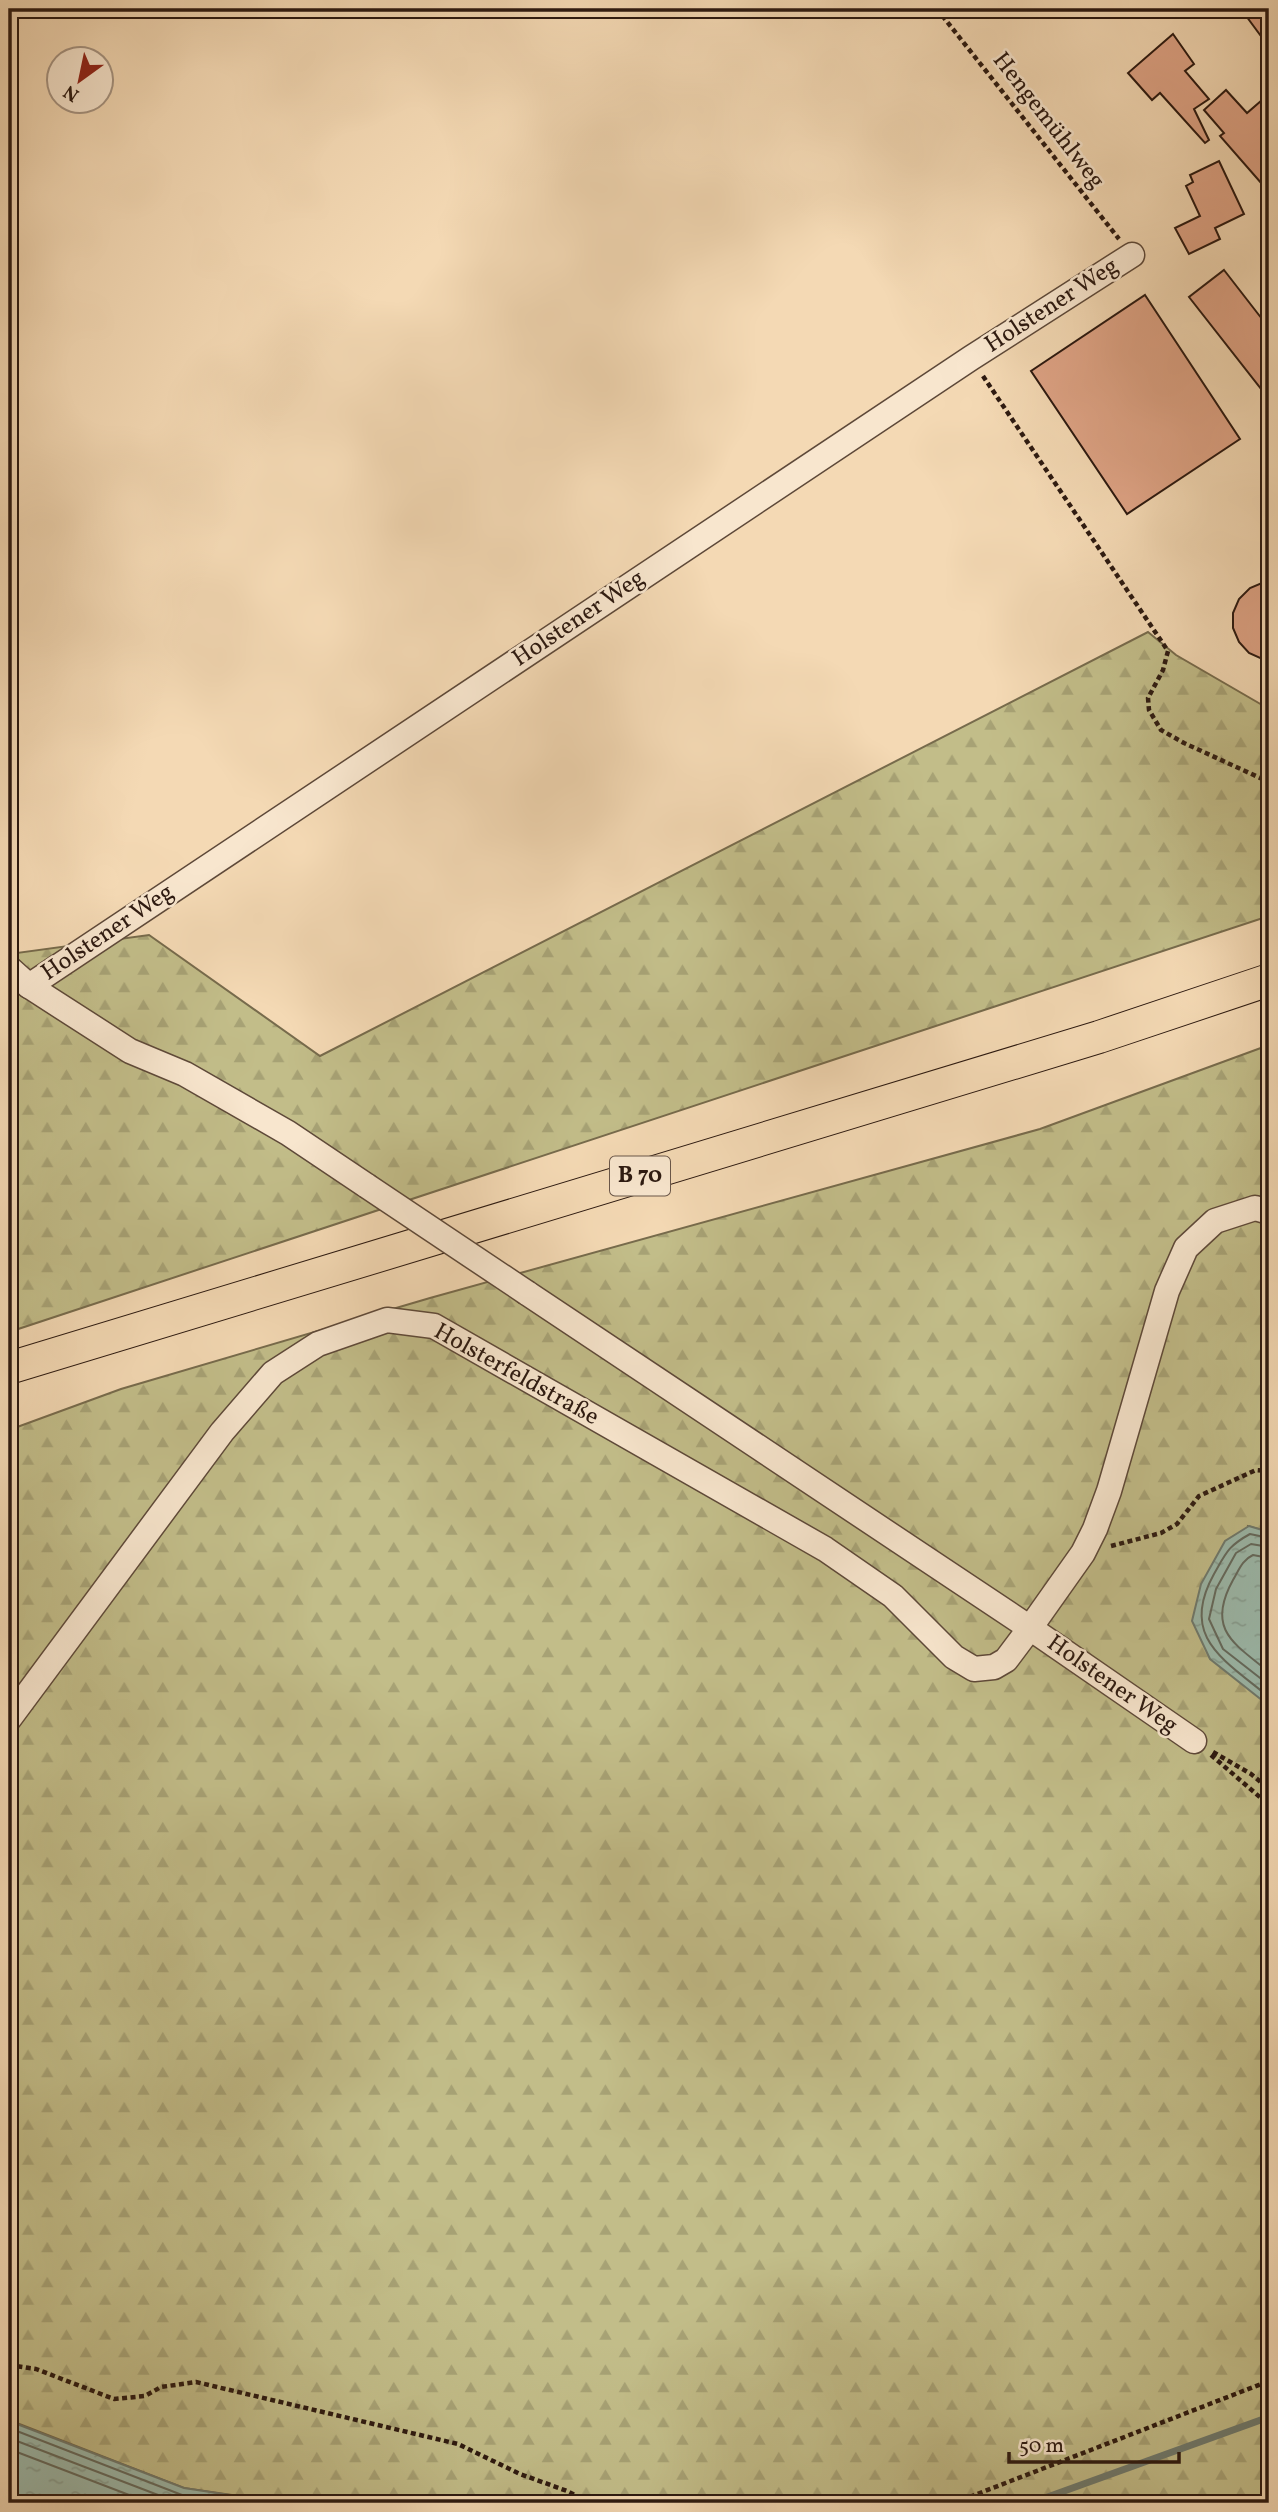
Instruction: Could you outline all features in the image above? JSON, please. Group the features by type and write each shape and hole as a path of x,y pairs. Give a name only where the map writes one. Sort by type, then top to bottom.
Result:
{"main road":[{"name":"B 70","path":"9,1368 1099,1037 1269,980"}],"street":[{"name":"Holstener Weg","path":"29,986 971,358 1132,255"},
{"name":"Holstener Weg","path":"9,968 29,986 130,1051 185,1074 288,1133 1030,1628 1194,1741"},
{"path":"1030,1628 1083,1553 1095,1530 1109,1491 1167,1291 1186,1248 1215,1221 1255,1208 1269,1212"},
{"name":"Holsterfeldstraße","path":"9,1719 222,1432 273,1373 318,1344 387,1320 434,1326 825,1549 893,1596 954,1657 974,1669 994,1667 1006,1660 1030,1628"}],"path":[{"name":"Hengemühlweg","path":"937,9 1132,255"},
{"path":"971,358 1168,651 1163,670 1148,698 1149,710 1161,730 1269,782"},
{"path":"1083,1553 1161,1533 1177,1524 1199,1496 1256,1470 1269,1471"},
{"path":"1194,1741 1251,1774 1269,1789"},
{"path":"1194,1741 1269,1805"},
{"path":"9,2365 36,2369 114,2399 145,2396 161,2387 195,2382 343,2416 458,2444 520,2474 591,2503"},
{"path":"954,2503 1269,2381"}],"green space":[{"path":"1148,632 1176,655 1269,709 1269,916 9,1332 9,954 149,935 320,1056"},
{"path":"1269,1045 1269,1532 1248,1526 1263,1701 1269,1701 1269,2503 286,2503 184,2488 9,2420 9,1430 121,1389 430,1298 1040,1129"}],"water":[{"path":"1249,1526 1269,1532 1269,1701 1263,1701 1210,1659 1192,1621 1201,1584 1225,1541"},
{"path":"9,2421 184,2488 283,2503 9,2503"}],"building":[{"path":"1241,9 1269,9 1269,47"},
{"path":"1173,34 1194,64 1185,71 1209,99 1194,109 1209,140 1205,143 1160,93 1152,100 1128,73"},
{"path":"1226,90 1247,113 1269,94 1269,192 1220,136 1224,133 1204,110"},
{"path":"1219,161 1244,214 1215,228 1220,239 1189,254 1175,228 1200,216 1186,186 1193,182 1190,175"},
{"path":"1224,270 1269,328 1269,399 1189,297"},
{"path":"1145,295 1240,439 1127,514 1031,371"},
{"path":"1269,580 1269,662 1249,653 1239,642 1233,628 1233,613 1239,599 1250,588"}],"waterway":[{"path":"1031,2503 1269,2417"}]}
